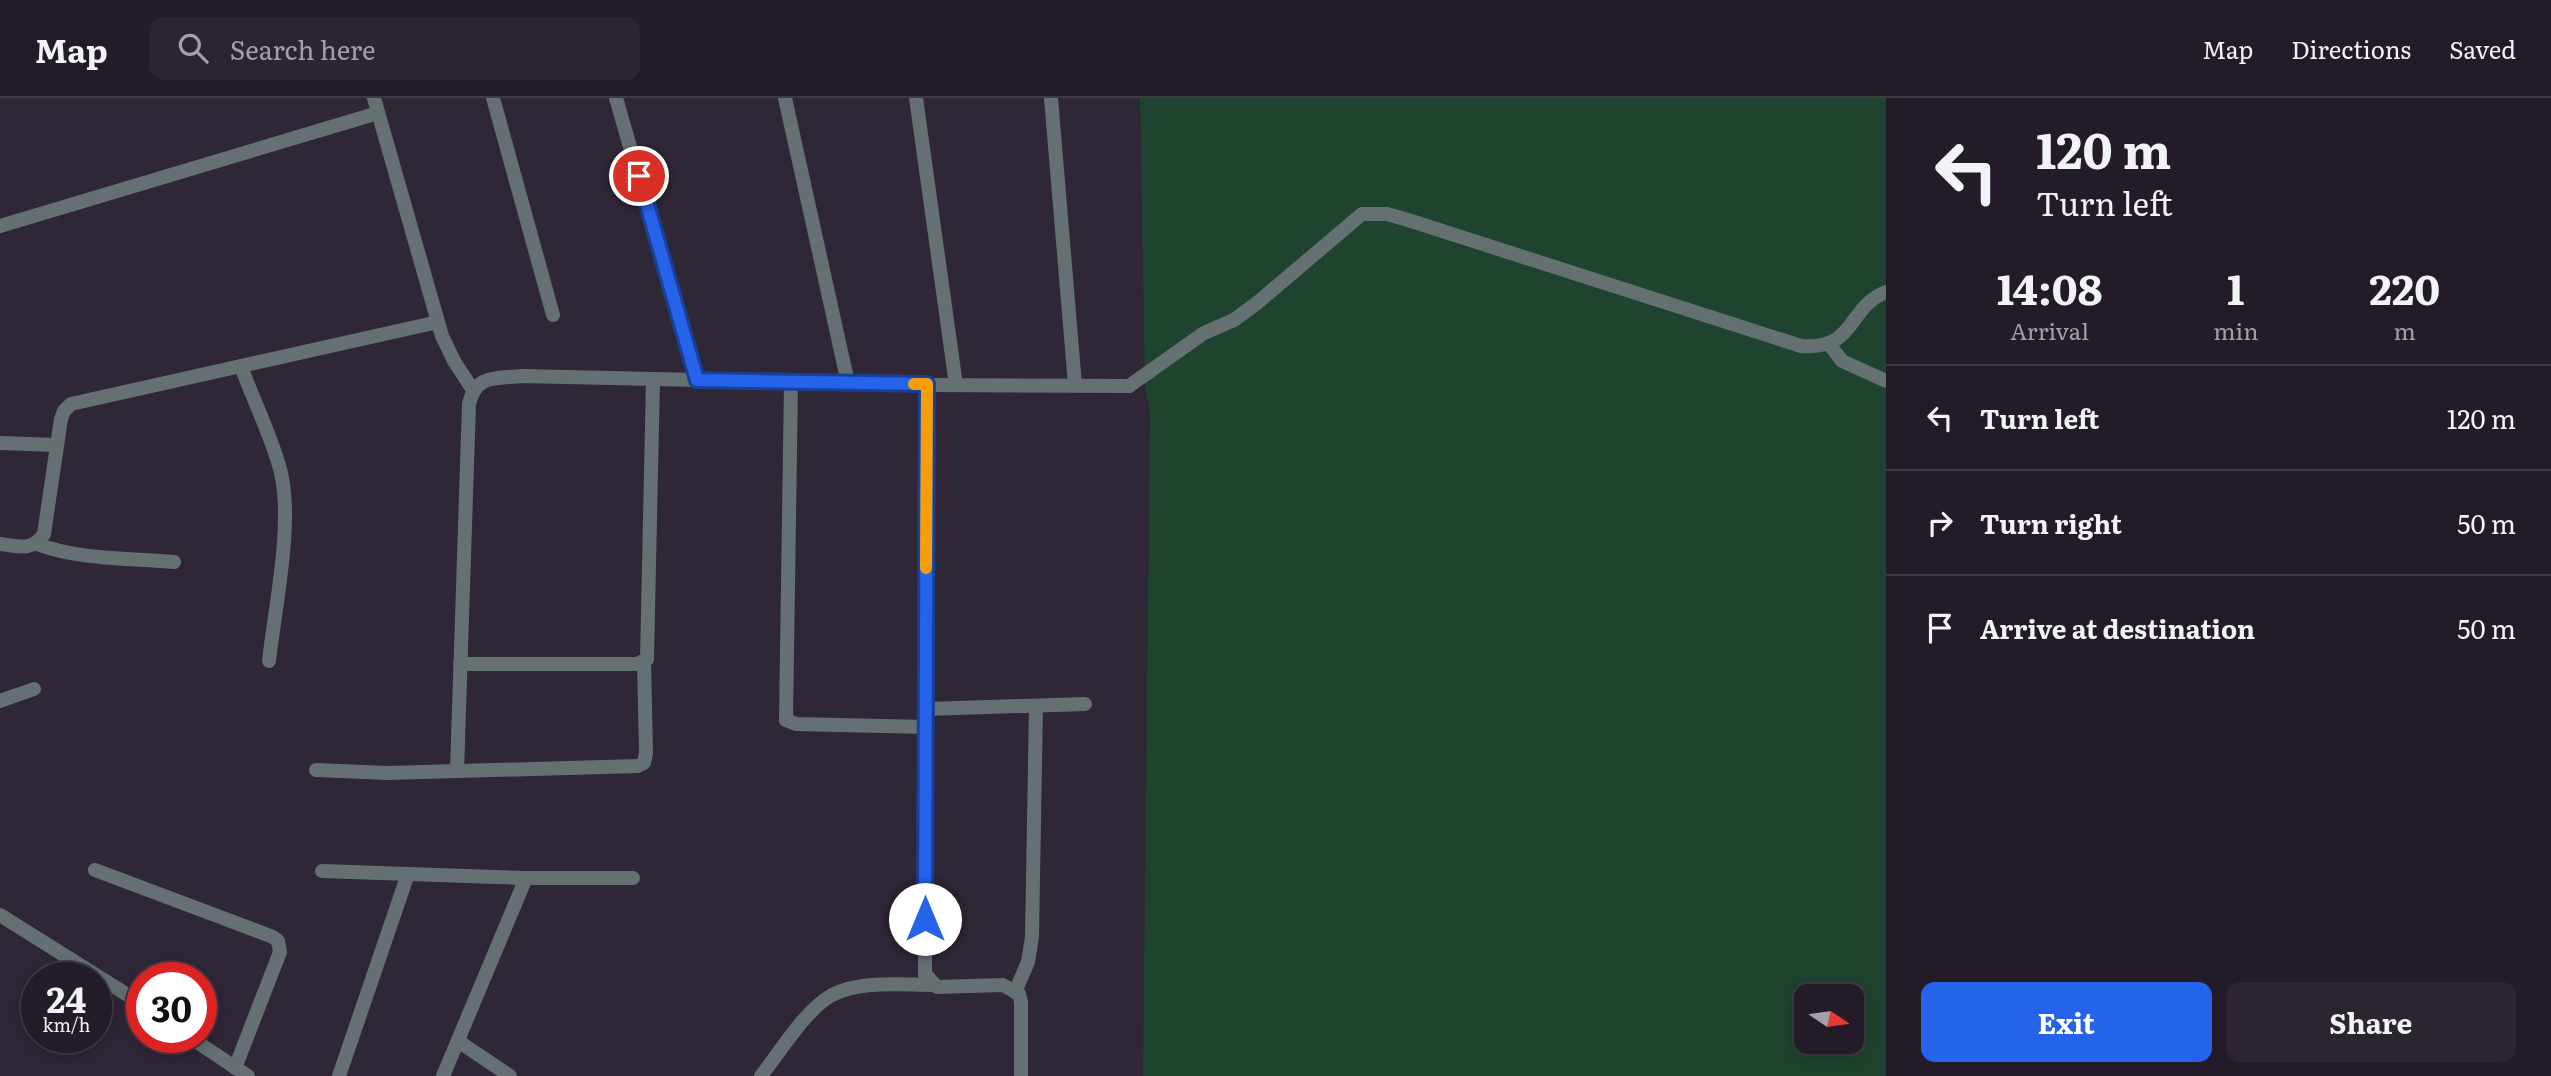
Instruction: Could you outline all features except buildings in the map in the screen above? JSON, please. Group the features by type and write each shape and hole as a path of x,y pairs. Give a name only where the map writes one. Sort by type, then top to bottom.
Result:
{"street":[{"path":"374,98 438,322 454,361 473,390"},
{"path":"493,98 553,315"},
{"path":"616,98 697,380"},
{"path":"785,98 848,383"},
{"path":"916,98 956,385"},
{"path":"1051,98 1075,386"},
{"path":"0,226 378,113"},
{"path":"457,771 469,404 473,390 483,380 522,376 1129,386 1203,333 1234,320 1362,214 1387,214 1408,220 1801,346 1818,347 1840,338 1872,298 1886,292"},
{"path":"0,544 27,547 37,544 44,534 61,419 71,404 438,322"},
{"path":"1829,344 1842,361 1886,381"},
{"path":"241,366 281,472 285,500 269,661"},
{"path":"316,770 388,773 638,766 644,763 644,662 648,655 653,379"},
{"path":"791,382 786,720 796,724 926,727"},
{"path":"927,384 925,974 933,985"},
{"path":"0,443 57,445"},
{"path":"37,544 52,550 174,562"},
{"path":"460,664 644,662"},
{"path":"0,701 34,689"},
{"path":"926,709 1085,704"},
{"path":"1015,992 1028,962 1032,937 1036,706"},
{"path":"95,870 278,941 281,952 234,1068"},
{"path":"322,871 526,878 633,878"},
{"path":"338,1076 408,874"},
{"path":"443,1076 526,878"},
{"path":"0,915 126,994"},
{"path":"761,1076 813,1010 832,995 853,988 877,985 1003,985 1021,998 1021,1076"},
{"path":"458,1041 510,1076"},
{"path":"212,1053 248,1076"}],"green space":[{"path":"1140,98 1886,98 1886,1076 1143,1076 1150,413 1145,384"}],"slow traffic":[{"path":"914,384 927,384 926,568"}],"route":[{"path":"639,176 697,380 927,384 925,919"}]}
